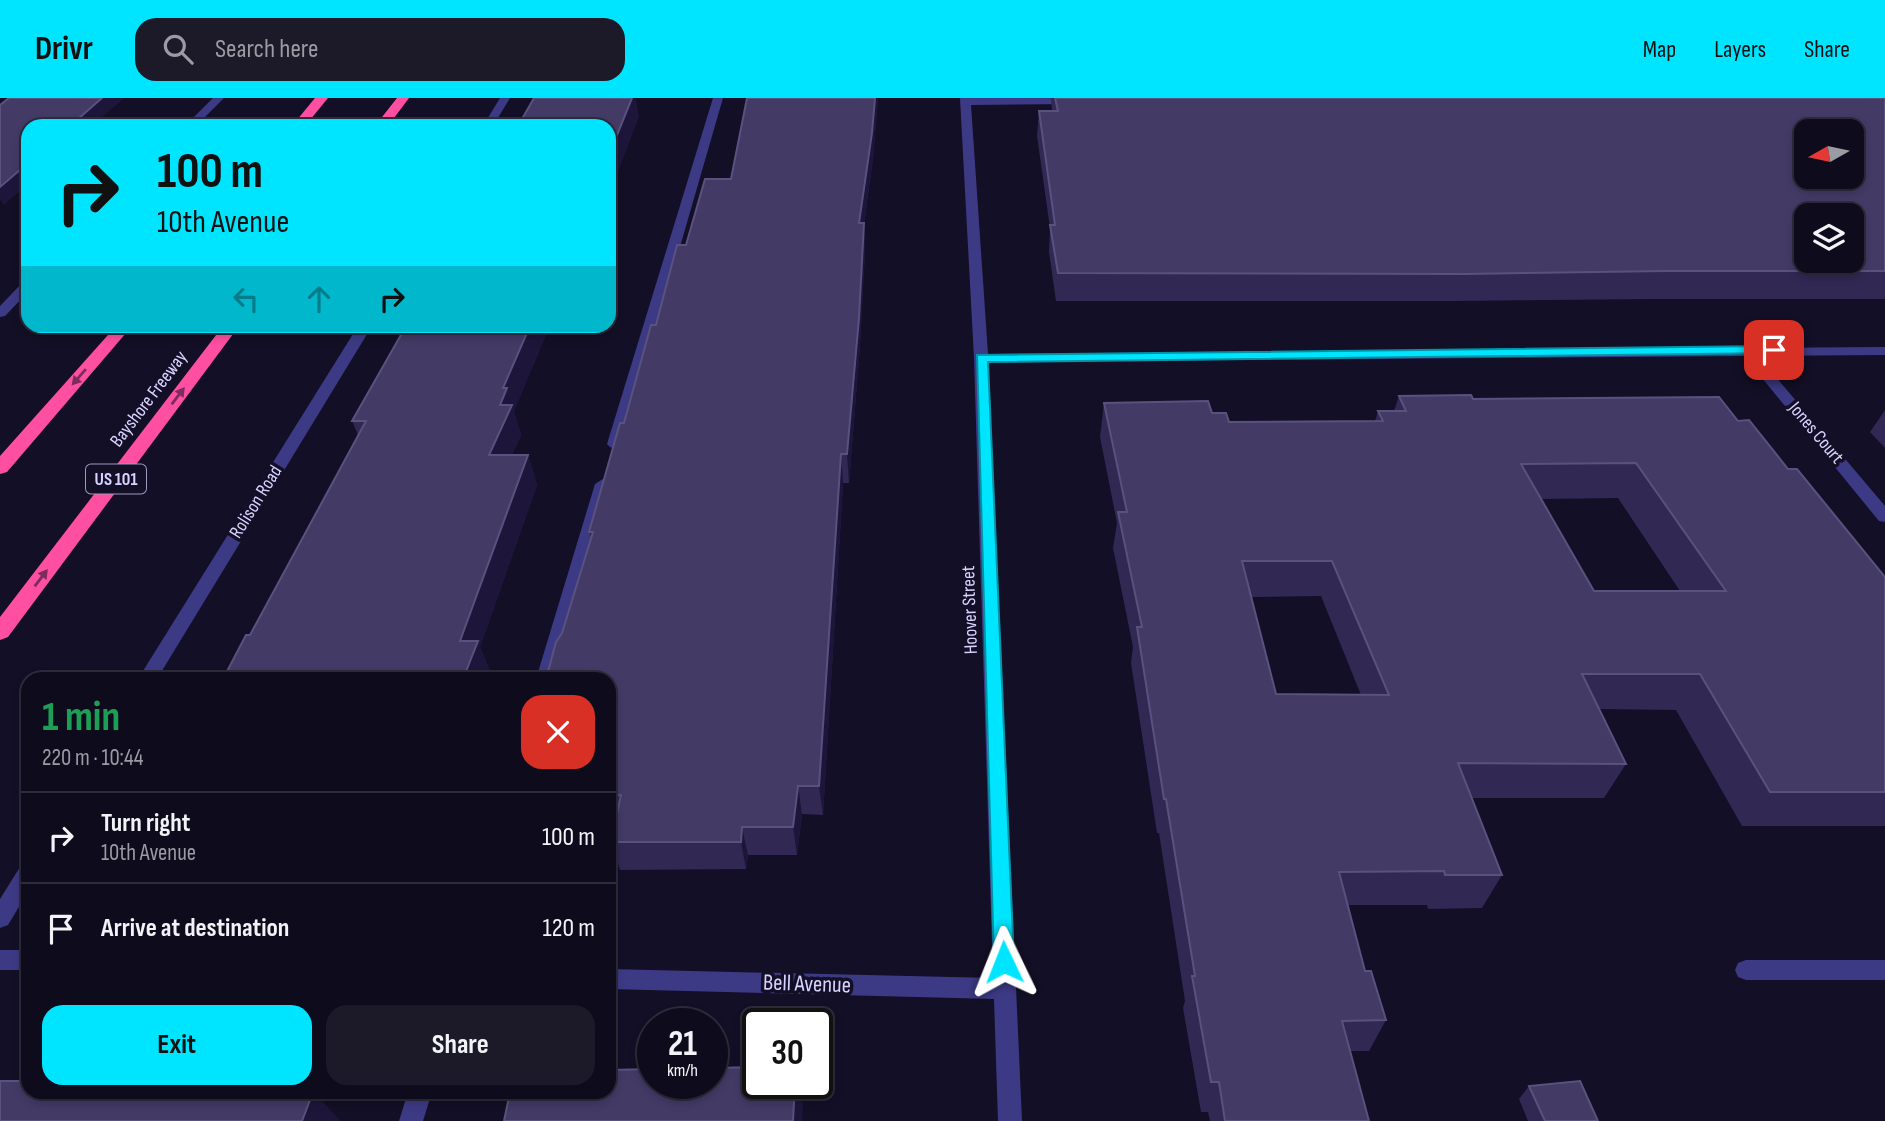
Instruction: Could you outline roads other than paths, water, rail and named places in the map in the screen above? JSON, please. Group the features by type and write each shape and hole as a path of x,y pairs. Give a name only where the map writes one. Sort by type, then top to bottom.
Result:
{"highway":[{"path":"304,119 322,98"},
{"path":"387,119 402,98"},
{"path":"0,468 118,333"},
{"name":"Bayshore Freeway","path":"0,632 226,333"}],"street":[{"path":"197,119 219,98"},
{"path":"492,119 505,98"},
{"path":"547,672 718,98"},
{"path":"965,100 1091,101"},
{"name":"Hoover Street","path":"965,100 981,358 1010,1121"},
{"path":"3,308 21,291"},
{"name":"Rolison Road","path":"151,672 361,333"},
{"name":"Jones Court","path":"1746,350 1885,517"},
{"path":"981,358 1885,351"},
{"path":"0,918 21,884"},
{"path":"0,960 21,961"},
{"path":"1746,970 1885,970"},
{"name":"Bell Avenue","path":"616,979 1005,989"},
{"path":"411,1121 418,1099"}]}
